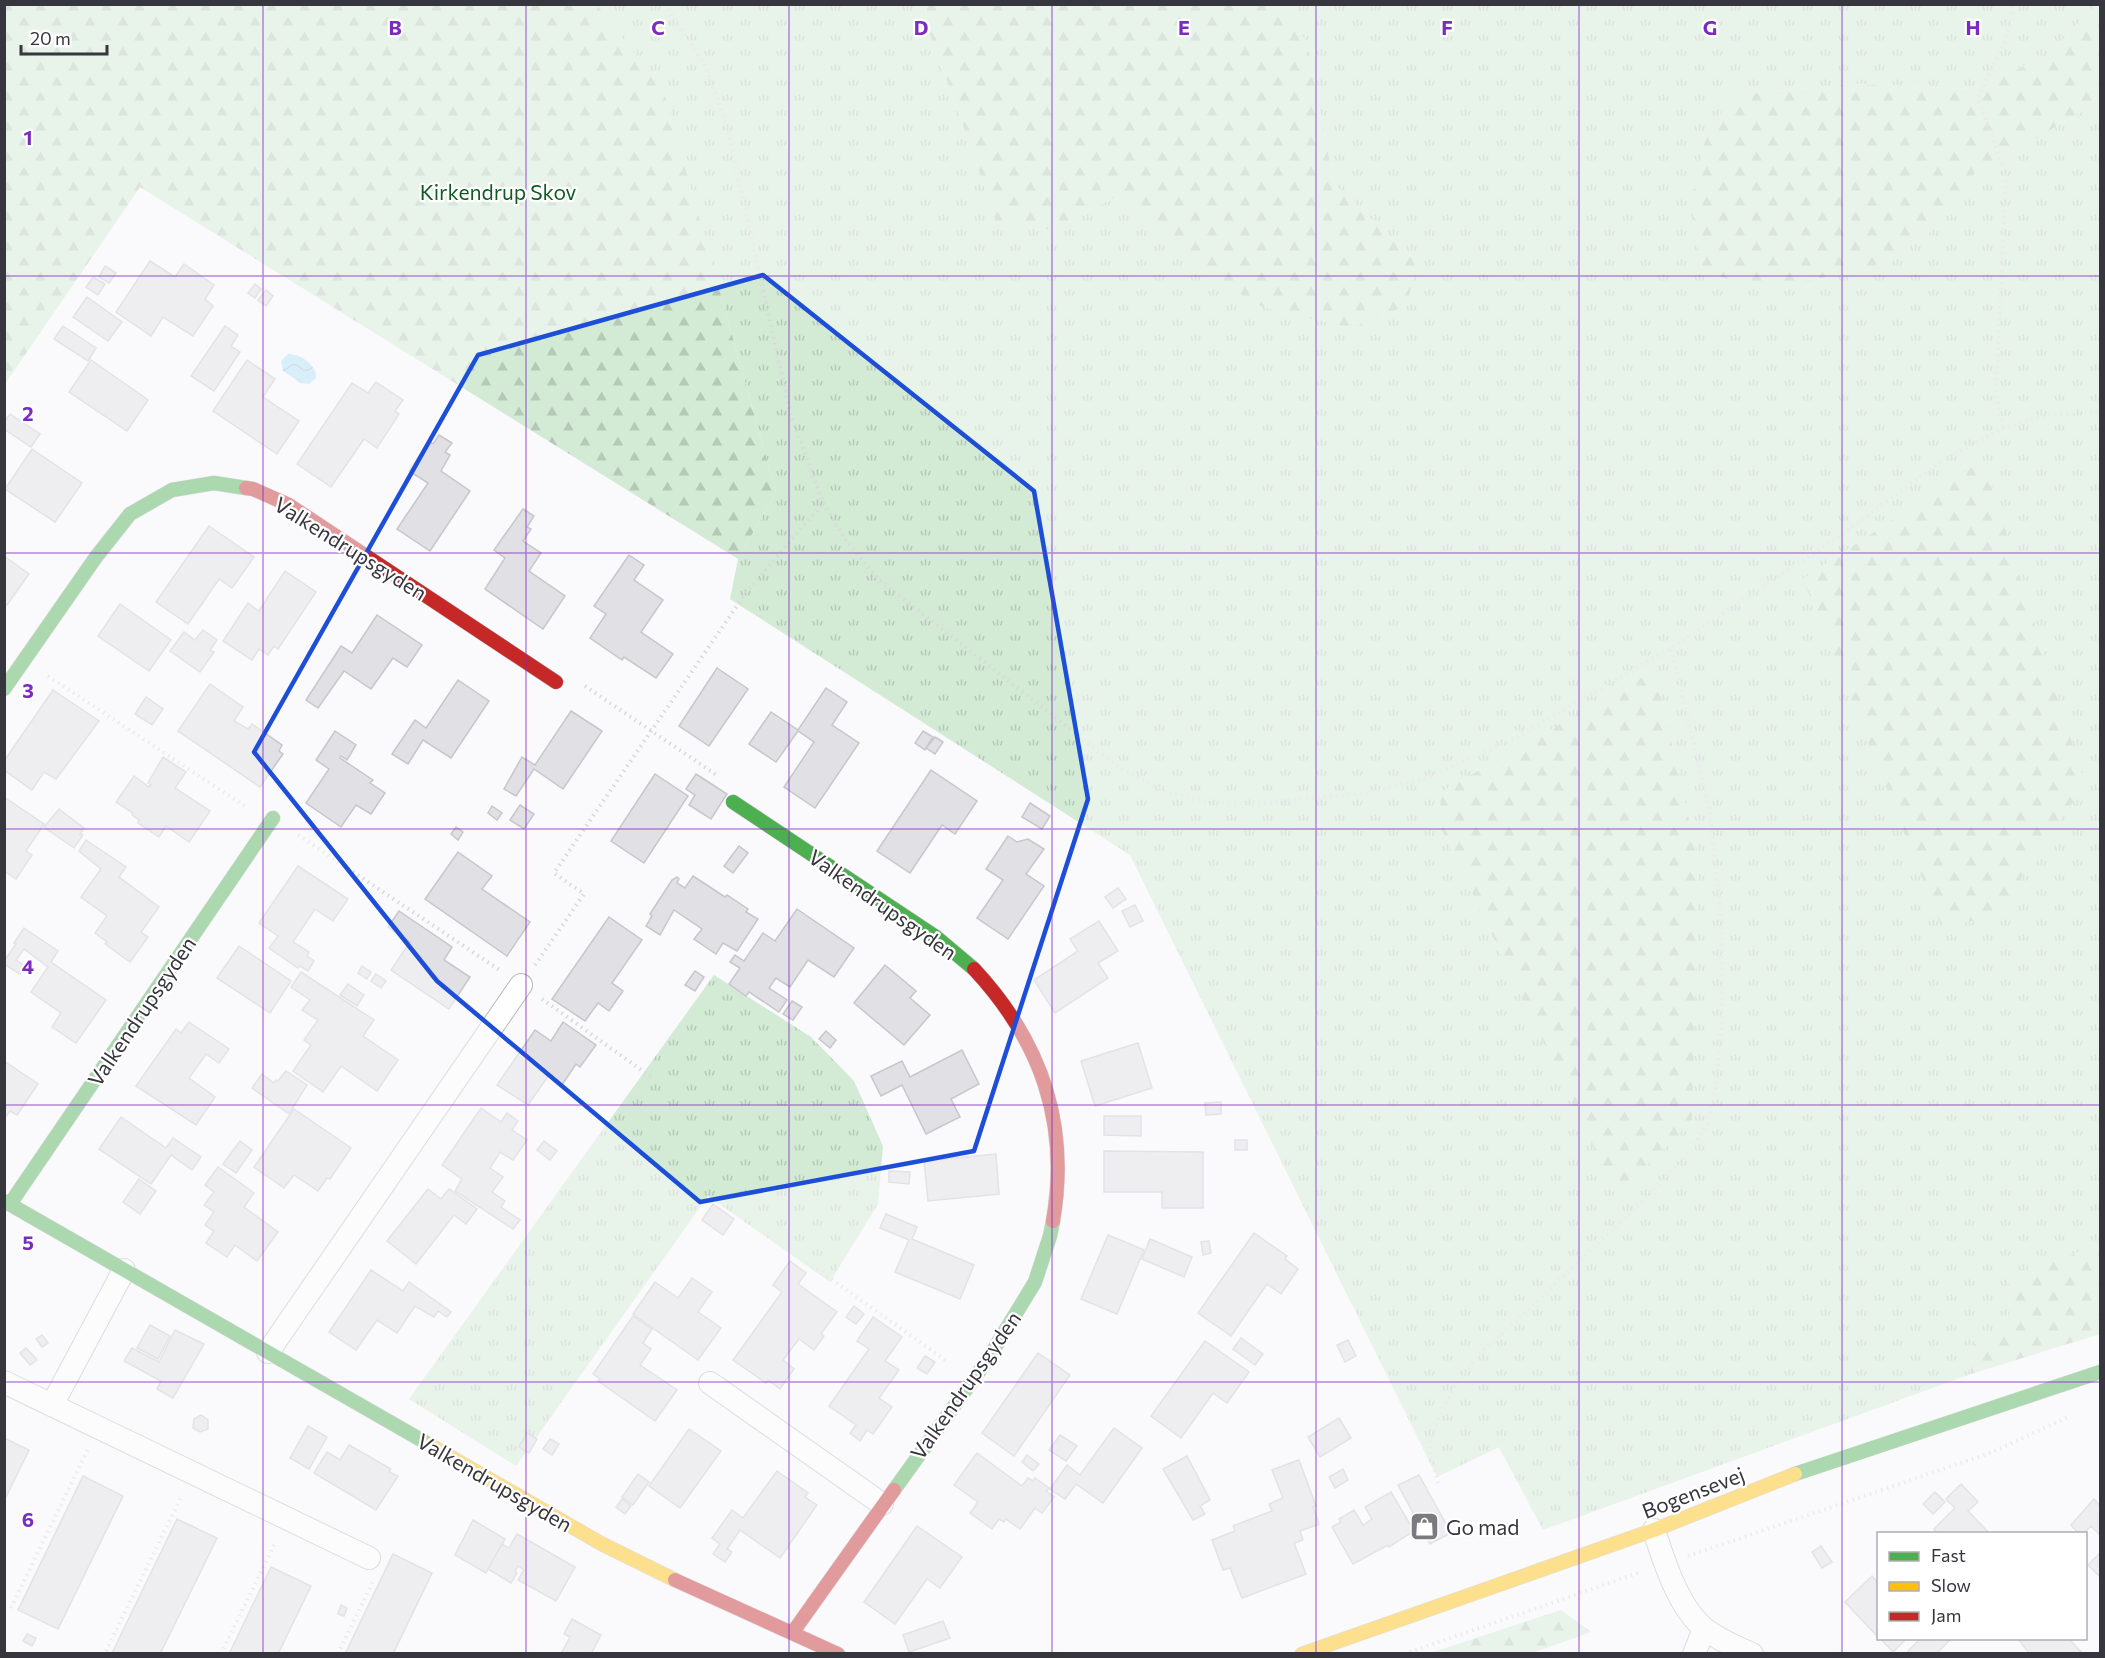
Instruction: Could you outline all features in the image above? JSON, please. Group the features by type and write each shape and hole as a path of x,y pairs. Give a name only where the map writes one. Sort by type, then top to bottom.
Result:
{"street":[{"name":"Valkendrupsgyden","path":"4,689 96,557 130,514 172,490 214,483 253,489 289,505 556,682"},
{"name":"Valkendrupsgyden","path":"733,802 936,937 963,959 998,995 1032,1049 1051,1104 1058,1149 1058,1191 1050,1236 1035,1282 988,1359 882,1504 793,1632"},
{"name":"Valkendrupsgyden","path":"273,818 7,1202 602,1544 706,1596 838,1653"},
{"path":"268,1352 521,985"},
{"path":"52,1405 124,1270"},
{"name":"Bogensevej","path":"1302,1653 1654,1530 1811,1468 2100,1372"},
{"path":"4,1382 369,1558"},
{"path":"710,1383 882,1504"},
{"path":"1654,1530 1665,1564 1685,1606 1704,1629 1730,1645 1752,1653"},
{"path":"1694,1653 1704,1629"}],"path":[{"path":"665,4 706,67 727,127 790,412 823,503 846,540 878,579 1111,760 1164,791 1210,803 1265,802 1366,793 1424,779 1515,738 1671,648 1844,532 1944,459 2004,428 2047,416 2100,411"},
{"path":"2004,428 1996,396 2006,175 1978,99 1986,77 2007,41 2012,22 2012,4"},
{"path":"521,985 584,894 554,873 745,594 823,503"},
{"path":"1438,1482 1430,1446 1438,1419 1453,1389 1480,1354 1630,1214 1691,1150 1707,1124 1717,1081 1722,1018 1721,917 1709,807 1671,648"},
{"path":"24,660 242,805 273,818 521,985 651,1077"},
{"path":"556,682 576,681 653,731 735,788 733,802"},
{"path":"807,1262 972,1379"},
{"path":"1404,1653 1993,1452 2079,1412"},
{"path":"10,1608 99,1427"},
{"path":"106,1651 193,1473"},
{"path":"221,1653 289,1519"},
{"path":"338,1653 377,1572 369,1558"}],"highlighted area":[{"path":"763,275 1034,491 1088,799 974,1151 700,1202 437,981 254,752 478,355"}],"green space":[{"name":"Kirkendrup Skov","path":"5,4 597,5 664,92 776,492 738,559 140,187 5,384"},
{"path":"597,5 926,5 928,29 996,223 1051,230 1115,197 1170,246 1418,263 1334,184 1307,42 1278,5 2096,5 2047,56 1973,89 1854,84 1731,95 1825,277 1882,264 1935,228 1969,177 2100,101 2100,1245 2007,1277 2010,1314 1970,1347 1971,1374 1543,1530 1499,1447 1437,1477 1130,855 730,599 738,559 776,492 664,93","holes":["1655,670 1699,863 1617,1196 1440,826"]},
{"path":"926,5 1278,5 1307,42 1334,184 1418,263 1406,306 1350,328 1257,305 1170,246 1115,197 1051,230 996,223 928,29"},
{"path":"2096,5 2100,5 2100,101 1969,177 1935,228 1882,264 1826,277 1756,289 1704,271 1690,208 1704,144 1731,95 1854,84 1973,89 2047,56"},
{"path":"1983,460 2085,784 1994,918 1941,925 1803,579"},
{"path":"1655,670 1699,863 1692,1119 1617,1197 1440,826 1441,792"},
{"path":"714,975 811,1037 854,1081 883,1146 878,1204 830,1282 708,1196 516,1466 409,1399"},
{"path":"2100,1245 2100,1334 1971,1374 1970,1347 2010,1314 2007,1277"},
{"path":"1561,1610 1591,1632 1532,1653 1431,1653"}],"water":[{"path":"288,354 301,357 309,363 316,378 309,384 301,383 283,371 281,361"}],"building":[{"path":"150,261 175,277 184,264 214,285 205,299 213,306 193,336 163,317 151,336 116,312"},
{"path":"105,266 116,273 109,283 99,277"},
{"path":"93,277 105,284 98,295 86,287"},
{"path":"255,284 261,289 255,298 248,293"},
{"path":"266,290 273,296 266,306 258,300"},
{"path":"87,297 122,322 108,341 73,317"},
{"path":"63,326 96,348 88,361 54,339"},
{"path":"225,326 238,335 231,346 240,352 214,391 191,376"},
{"path":"91,360 148,400 127,431 69,392"},
{"path":"247,360 275,379 263,397 299,421 277,454 213,411"},
{"path":"376,382 403,400 395,411 399,414 377,448 364,439 331,487 297,464 352,383 368,393"},
{"path":"10,414 40,434 31,447 4,429 4,422"},
{"path":"439,435 452,443 445,452 450,455 441,471 470,491 430,551 397,529 428,483 409,471 429,441 433,444"},
{"path":"32,449 82,483 55,522 5,489"},
{"path":"523,509 534,516 527,527 531,529 523,541 541,553 529,571 565,596 543,629 485,589 505,558 494,550"},
{"path":"209,526 254,557 232,588 219,579 188,624 156,602"},
{"path":"629,555 644,565 634,580 663,600 641,632 673,654 656,678 624,657 622,660 590,638 606,614 594,606"},
{"path":"4,556 29,574 7,605 4,603"},
{"path":"285,571 316,592 278,649 274,646 268,655 259,649 252,660 223,641 248,603 259,611"},
{"path":"120,604 171,640 149,671 98,636"},
{"path":"377,615 422,645 407,667 393,658 371,689 344,671 318,708 306,700 341,646 352,653"},
{"path":"203,630 217,640 210,650 214,652 200,672 170,651 184,632 195,640"},
{"path":"717,668 748,689 709,746 679,726"},
{"path":"458,680 489,701 451,758 423,740 408,764 392,754 415,720 426,728"},
{"path":"210,684 243,707 234,721 248,729 252,724 282,745 279,751 283,754 260,787 178,731"},
{"path":"826,688 847,702 832,725 859,743 815,808 784,787 814,742 798,731 776,762 749,744 771,712 798,730"},
{"path":"53,690 99,721 56,779 44,772 32,790 4,770 4,761"},
{"path":"146,697 163,709 152,725 135,714"},
{"path":"571,711 602,731 563,789 534,769 516,796 504,789 522,757 535,765"},
{"path":"335,731 356,745 347,760 341,756 340,758 373,780 370,783 385,793 371,814 356,805 341,827 306,803 329,769 316,760"},
{"path":"923,731 933,737 925,750 915,743"},
{"path":"935,737 943,742 935,754 926,748"},
{"path":"163,757 186,772 175,788 210,811 189,842 166,826 159,837 138,823 139,820 132,815 133,813 116,802 134,776 149,787 151,785 148,783"},
{"path":"931,770 977,801 955,834 942,825 910,873 877,851"},
{"path":"655,774 688,796 644,863 611,841"},
{"path":"696,774 727,794 711,819 689,805 695,795 686,789"},
{"path":"4,797 44,824 26,851 32,855 16,879 4,871"},
{"path":"1030,803 1050,816 1042,829 1022,817"},
{"path":"520,805 534,814 524,829 510,820"},
{"path":"492,806 502,813 497,820 488,813"},
{"path":"59,809 84,828 80,834 83,835 74,848 44,827"},
{"path":"456,827 463,832 458,840 451,834"},
{"path":"1008,836 1017,842 1028,839 1044,849 1026,874 1044,886 1008,939 977,918 1003,880 986,869"},
{"path":"86,840 126,867 119,877 159,907 141,932 148,937 130,962 105,944 107,942 95,933 107,916 81,897 101,869 79,851"},
{"path":"739,846 748,853 733,873 724,866"},
{"path":"458,852 492,876 482,889 530,922 507,956 425,899"},
{"path":"298,866 348,899 333,921 315,909 293,942 309,952 307,956 314,961 308,971 300,966 298,968 269,948 278,936 259,923"},
{"path":"693,876 725,897 727,895 748,909 746,912 758,919 737,951 723,943 716,954 694,939 702,929 674,910 660,935 646,926 652,916 650,914 672,880 677,877 679,879 677,883 685,888"},
{"path":"1118,888 1126,899 1113,908 1105,897"},
{"path":"1135,905 1143,921 1130,927 1122,911"},
{"path":"797,909 854,948 834,977 808,960 790,987 776,978 769,988 787,1000 779,1012 749,992 746,996 729,984 740,968 730,962 735,955 744,961 763,933 775,941"},
{"path":"399,911 452,947 444,960 470,977 449,1009 391,970 410,942 388,927"},
{"path":"609,917 642,940 612,983 623,991 609,1011 598,1003 585,1021 552,999"},
{"path":"1099,921 1118,951 1098,963 1108,978 1055,1013 1034,980 1078,951 1070,939"},
{"path":"24,928 58,951 51,962 106,1000 76,1043 52,1027 61,1013 31,992 48,967 24,949 16,960 25,966 20,974 4,964"},
{"path":"239,946 291,981 270,1013 217,978"},
{"path":"885,965 916,991 910,998 930,1015 904,1045 854,1003"},
{"path":"362,966 371,972 367,979 358,973"},
{"path":"695,971 704,977 695,991 685,985"},
{"path":"301,972 374,1020 363,1036 398,1060 377,1091 341,1066 323,1092 293,1071 311,1045 304,1040 318,1020 302,1010 310,1000 291,987"},
{"path":"376,974 386,981 381,988 371,981"},
{"path":"348,984 364,995 357,1006 340,995"},
{"path":"792,1001 802,1007 793,1020 783,1014"},
{"path":"189,1022 229,1049 219,1063 206,1054 189,1078 215,1097 196,1125 136,1086 176,1029 181,1033"},
{"path":"563,1022 596,1045 580,1067 576,1064 562,1085 549,1075 528,1105 497,1085 535,1030 551,1041"},
{"path":"826,1031 836,1040 830,1048 819,1039"},
{"path":"1138,1043 1152,1088 1095,1106 1081,1061"},
{"path":"962,1050 979,1084 951,1099 960,1117 926,1134 902,1085 881,1096 871,1076 902,1061 910,1077"},
{"path":"4,1061 38,1084 17,1115 10,1111 4,1119"},
{"path":"286,1071 307,1085 289,1114 252,1088 262,1074 274,1083"},
{"path":"1221,1102 1221,1114 1206,1115 1205,1103"},
{"path":"481,1108 501,1122 507,1113 518,1121 512,1130 527,1140 513,1160 500,1152 490,1168 503,1177 492,1192 505,1201 501,1207 520,1220 513,1229 455,1191 462,1179 442,1165"},
{"path":"294,1109 351,1148 330,1179 327,1178 318,1191 294,1175 284,1188 254,1167"},
{"path":"1104,1116 1141,1116 1141,1136 1104,1135"},
{"path":"121,1117 166,1148 173,1138 201,1157 192,1170 171,1155 151,1184 99,1149"},
{"path":"1235,1140 1247,1140 1247,1150 1235,1150"},
{"path":"240,1141 252,1150 236,1173 223,1164"},
{"path":"544,1141 557,1151 550,1160 537,1150"},
{"path":"1104,1151 1203,1152 1203,1208 1162,1208 1162,1192 1104,1192"},
{"path":"996,1154 999,1194 928,1201 924,1161"},
{"path":"218,1167 254,1193 244,1207 278,1232 257,1261 235,1245 227,1257 206,1243 214,1231 205,1225 214,1212 204,1205 214,1192 205,1185"},
{"path":"889,1171 910,1172 909,1184 889,1182"},
{"path":"139,1179 156,1191 140,1214 123,1202"},
{"path":"428,1189 441,1199 449,1189 477,1209 466,1224 454,1215 416,1264 387,1241"},
{"path":"713,1204 734,1219 723,1235 702,1220"},
{"path":"886,1214 917,1227 912,1239 974,1265 960,1299 895,1272 909,1240 880,1228"},
{"path":"1254,1233 1287,1256 1285,1259 1298,1269 1281,1294 1267,1284 1231,1336 1198,1313"},
{"path":"1108,1235 1144,1250 1117,1314 1081,1299"},
{"path":"1150,1239 1192,1257 1184,1277 1142,1259"},
{"path":"1209,1241 1211,1253 1203,1255 1201,1242"},
{"path":"790,1261 806,1273 798,1284 837,1312 821,1334 824,1336 814,1350 799,1339 783,1360 794,1369 780,1389 768,1380 766,1383 733,1360 782,1292 773,1285"},
{"path":"371,1270 403,1291 409,1282 451,1312 447,1317 438,1311 434,1317 415,1306 397,1333 377,1320 356,1350 329,1332"},
{"path":"692,1278 712,1292 698,1312 721,1328 698,1360 633,1314 655,1282 678,1298"},
{"path":"854,1306 864,1314 856,1324 846,1317"},
{"path":"633,1316 652,1329 643,1343 651,1349 640,1365 677,1390 655,1421 598,1381 600,1379 593,1374"},
{"path":"873,1317 902,1337 885,1361 899,1370 879,1398 892,1407 873,1434 867,1430 860,1441 850,1433 856,1425 829,1406 869,1349 857,1341"},
{"path":"150,1325 170,1336 158,1359 137,1348"},
{"path":"175,1330 204,1344 173,1398 157,1389 161,1381 124,1361 132,1348 159,1362"},
{"path":"42,1335 48,1343 42,1347 36,1339"},
{"path":"1241,1338 1263,1354 1255,1365 1233,1349"},
{"path":"1348,1340 1356,1356 1345,1362 1337,1345"},
{"path":"1205,1341 1249,1372 1227,1403 1213,1393 1181,1438 1151,1416"},
{"path":"26,1348 37,1360 30,1365 20,1353"},
{"path":"1038,1353 1070,1375 1014,1456 982,1433"},
{"path":"925,1356 935,1362 927,1374 917,1368"},
{"path":"201,1415 208,1420 208,1429 200,1432 193,1428 194,1419"},
{"path":"1339,1418 1351,1438 1320,1457 1308,1437"},
{"path":"308,1426 327,1437 309,1469 290,1458"},
{"path":"1114,1428 1142,1448 1103,1503 1076,1484 1065,1499 1050,1489 1067,1465 1080,1475"},
{"path":"689,1429 721,1451 680,1508 649,1486"},
{"path":"527,1433 537,1439 529,1453 519,1447"},
{"path":"1060,1435 1077,1446 1066,1461 1049,1450"},
{"path":"4,1438 29,1450 4,1501"},
{"path":"550,1439 559,1444 552,1455 543,1449"},
{"path":"349,1445 391,1469 389,1472 398,1476 376,1510 314,1473 327,1452 340,1460"},
{"path":"977,1453 1022,1486 1028,1478 1033,1481 1035,1478 1049,1488 1046,1491 1054,1497 1042,1513 1035,1508 1020,1529 1006,1519 1004,1522 999,1519 992,1529 970,1513 978,1502 954,1485"},
{"path":"1027,1455 1039,1464 1033,1471 1022,1462"},
{"path":"1187,1456 1210,1500 1200,1506 1205,1514 1193,1520 1163,1469"},
{"path":"1299,1460 1316,1506 1313,1507 1319,1524 1300,1531 1303,1540 1294,1543 1306,1574 1242,1598 1230,1568 1223,1570 1212,1540 1235,1531 1233,1526 1272,1511 1269,1504 1283,1498 1272,1470"},
{"path":"1343,1469 1348,1480 1335,1488 1329,1477"},
{"path":"777,1471 808,1493 805,1497 817,1505 780,1558 740,1530 727,1549 732,1552 725,1562 713,1554 720,1544 712,1538 732,1510 743,1518"},
{"path":"638,1474 649,1482 633,1505 622,1497"},
{"path":"1419,1475 1451,1533 1430,1544 1398,1485"},
{"path":"83,1476 123,1496 58,1629 18,1610"},
{"path":"1961,1484 1978,1502 1968,1511 1988,1532 1936,1532 1934,1529 1955,1508 1946,1499"},
{"path":"1391,1492 1414,1531 1389,1547 1388,1545 1353,1564 1332,1527 1341,1522 1339,1519 1354,1510 1363,1525 1372,1519 1365,1507"},
{"path":"1935,1492 1945,1502 1933,1514 1923,1504"},
{"path":"622,1499 631,1506 625,1514 616,1507"},
{"path":"2094,1499 2100,1506 2100,1535 2091,1526 2085,1532 2077,1532 2071,1525"},
{"path":"177,1519 217,1538 160,1654 113,1654 112,1653"},
{"path":"473,1520 505,1539 486,1573 455,1555"},
{"path":"917,1526 962,1557 940,1588 927,1579 895,1624 864,1602"},
{"path":"517,1534 575,1567 556,1601 518,1580 524,1570 518,1566 511,1583 488,1569 502,1544 509,1548"},
{"path":"1821,1546 1832,1562 1822,1568 1812,1552"},
{"path":"2100,1553 2100,1577 2088,1565"},
{"path":"393,1554 432,1573 393,1654 345,1654"},
{"path":"271,1567 311,1586 278,1654 229,1654"},
{"path":"1872,1576 1877,1582 1877,1636 1845,1602"},
{"path":"341,1605 347,1608 344,1616 338,1614"},
{"path":"572,1619 601,1635 591,1654 561,1654 570,1637 564,1634"},
{"path":"943,1621 950,1638 909,1652 903,1635"},
{"path":"27,1634 36,1638 32,1646 23,1641"},
{"path":"1882,1640 1905,1640 1893,1652"},
{"path":"1919,1640 1950,1640 1936,1654 1910,1654 1908,1651"},
{"path":"2019,1640 2070,1640 2083,1654 2030,1654"}],"traffic: fast":[{"path":"4,689 96,557 130,514 172,490 214,483 246,488"},
{"path":"733,802 936,937 974,969"},
{"path":"10,1204 273,818"},
{"path":"4,1201 430,1445"},
{"path":"894,1490 988,1359 1035,1282 1053,1221"},
{"path":"1795,1474 2100,1372"}],"traffic: slow":[{"path":"430,1445 602,1544 675,1580"},
{"path":"1302,1654 1654,1530 1795,1474"}],"traffic: jam":[{"path":"246,488 289,505 556,682"},
{"path":"974,969 1017,1025 1033,1055 1045,1085 1053,1117 1057,1150 1057,1185 1053,1221"},
{"path":"793,1632 894,1490"},
{"path":"675,1580 838,1654"}],"place":[{"name":"Go mad","path":"1425,1526"}]}
